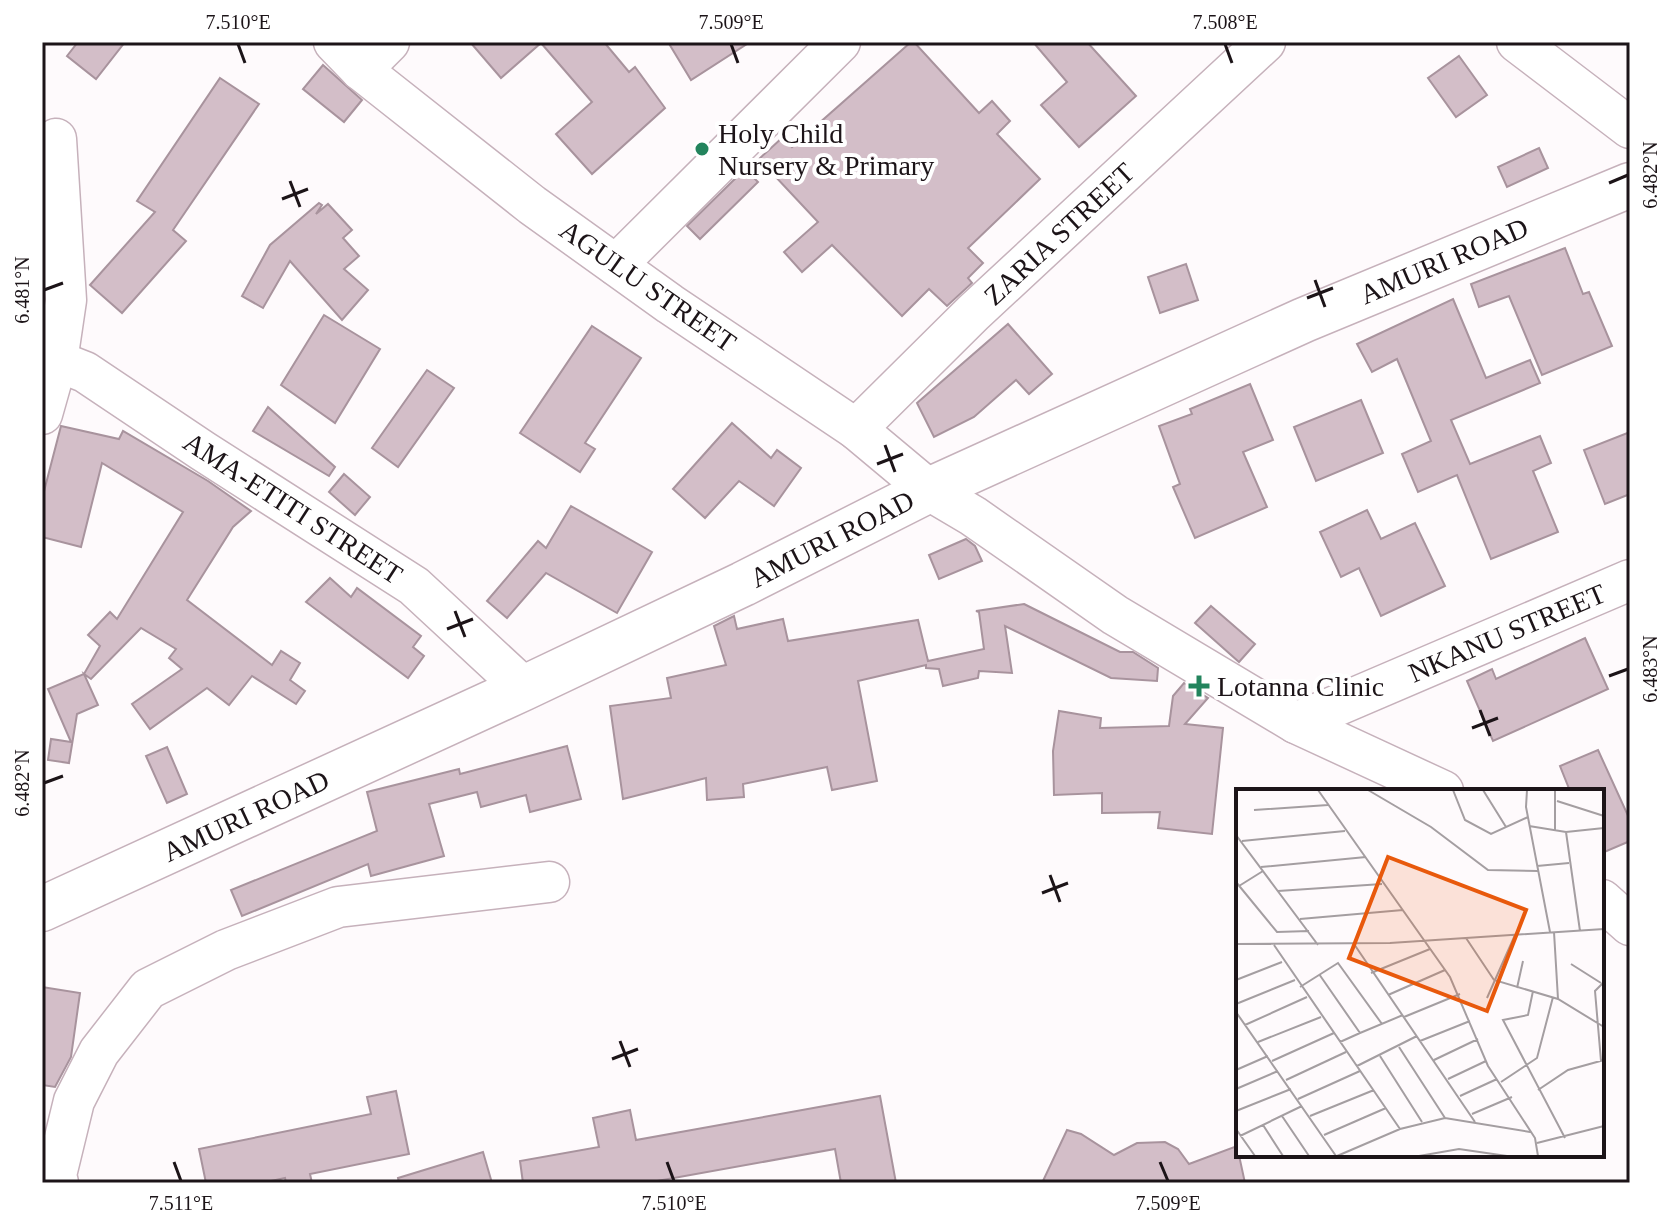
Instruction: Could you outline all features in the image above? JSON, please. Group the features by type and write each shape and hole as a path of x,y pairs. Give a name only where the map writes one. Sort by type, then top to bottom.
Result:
{"main road":[{"name":"AMURI ROAD","path":"42,909 524,688 743,584 929,490 1304,320 1630,185"}],"street":[{"path":"347,56 389,42"},
{"path":"616,265 840,42"},
{"name":"ZARIA STREET","path":"856,429 973,313 1265,42"},
{"path":"1517,42 1630,128"},
{"name":"AGULU STREET","path":"347,56 532,205 856,429 929,490 973,516 1115,615 1296,723 1439,789"},
{"path":"42,414 50,361 66,300 56,139"},
{"name":"AMA-ETITI STREET","path":"50,361 85,372 414,586 524,688"},
{"name":"NKANU STREET","path":"1296,723 1630,580"},
{"path":"58,1183 56,1175 74,1101 99,1052 148,989 226,950 338,907 549,882"}],"building":[{"path":"78,42 125,42 96,79 67,56"},
{"path":"470,42 604,42 629,72 635,67 665,108 592,174 556,134 592,102 541,43 501,78"},
{"path":"668,42 750,42 691,80"},
{"path":"911,42 979,113 992,101 1010,121 997,134 1040,179 968,248 983,263 968,278 972,283 947,306 929,289 902,316 832,245 802,272 784,252 818,222 759,159 783,137 792,147"},
{"path":"1033,42 1087,42 1136,96 1079,147 1041,105 1067,82"},
{"path":"1459,56 1487,95 1456,117 1428,78"},
{"path":"323,65 362,100 344,122 303,89"},
{"path":"220,78 259,104 173,230 186,241 122,313 90,285 155,212 137,201"},
{"path":"1539,148 1548,168 1507,187 1498,167"},
{"path":"745,169 758,182 700,239 687,226"},
{"path":"319,203 322,205 316,214 328,204 352,230 343,238 359,256 344,269 368,290 342,320 290,261 263,308 242,296 270,245"},
{"path":"1565,248 1583,294 1589,292 1612,346 1542,375 1509,296 1479,307 1471,284"},
{"path":"1186,264 1198,300 1160,313 1148,277"},
{"path":"1453,299 1486,378 1530,360 1540,383 1451,420 1470,464 1540,436 1551,463 1533,471 1558,532 1491,559 1457,475 1418,492 1402,454 1431,441 1397,359 1372,372 1357,344"},
{"path":"324,315 380,349 335,423 281,385"},
{"path":"1008,324 1052,374 1029,394 1016,380 974,417 934,437 917,403"},
{"path":"592,326 641,358 585,443 595,449 580,472 520,433"},
{"path":"427,370 454,388 398,467 372,448"},
{"path":"1250,384 1273,440 1243,452 1267,507 1195,538 1173,487 1180,484 1159,426 1192,414 1190,409"},
{"path":"1361,400 1383,453 1316,481 1294,427"},
{"path":"268,407 335,467 329,476 253,431"},
{"path":"732,423 771,458 777,450 801,468 774,506 739,481 705,518 673,489"},
{"path":"61,426 119,439 123,431 208,481 251,511 233,527 187,600 272,665 281,651 300,663 290,680 305,691 296,704 252,676 229,705 207,688 150,729 132,704 182,669 169,658 176,649 141,628 91,679 84,674 100,646 88,635 110,612 117,619 183,512 102,463 81,547 42,537 42,499"},
{"path":"1630,432 1630,494 1605,504 1584,450"},
{"path":"344,474 370,497 355,515 329,492"},
{"path":"571,506 652,552 617,613 546,573 507,618 487,601 538,541 546,548"},
{"path":"1367,510 1381,539 1415,523 1445,586 1381,616 1359,568 1341,577 1320,532"},
{"path":"966,539 975,546 982,561 939,579 929,555"},
{"path":"330,578 351,597 357,588 421,636 413,647 424,656 408,678 306,602"},
{"path":"1024,604 1120,652 1133,652 1158,668 1157,681 1111,678 1005,626 1012,673 979,671 978,678 943,686 939,669 926,668 926,665 858,681 877,781 832,790 827,767 743,784 744,797 707,800 706,778 623,799 610,706 671,698 667,678 726,665 714,626 734,616 737,629 783,619 788,641 918,620 928,661 984,649 979,612 976,611"},
{"path":"1211,606 1255,644 1239,662 1195,623"},
{"path":"1585,638 1608,689 1493,741 1467,681 1492,669 1496,679"},
{"path":"84,674 98,705 77,714 69,763 48,760 51,739 71,742 48,689"},
{"path":"1184,683 1208,698 1185,724 1223,728 1212,834 1158,828 1160,812 1102,813 1102,793 1054,795 1053,751 1059,711 1101,718 1100,728 1169,726 1173,696"},
{"path":"567,746 581,799 530,812 526,795 481,807 477,792 429,804 444,856 371,876 368,864 242,916 231,890 377,831 367,792 459,769 460,774"},
{"path":"167,747 187,794 167,803 146,756"},
{"path":"1598,750 1630,820 1630,841 1604,852 1604,789 1569,789 1560,766"},
{"path":"42,987 80,993 71,1057 55,1087 42,1085"},
{"path":"396,1091 409,1154 310,1174 312,1183 286,1183 285,1178 262,1183 206,1183 199,1149 371,1114 367,1097"},
{"path":"880,1096 896,1183 841,1183 835,1149 646,1183 523,1183 520,1161 599,1147 593,1118 630,1110 636,1140"},
{"path":"1067,1130 1081,1134 1114,1155 1137,1143 1165,1142 1178,1149 1189,1164 1236,1146 1236,1157 1239,1157 1245,1183 1042,1183"},
{"path":"483,1152 492,1183 399,1183 398,1178"}],"place":[{"name":"Holy Child Nursery & Primary","path":"702,149"},
{"name":"Lotanna Clinic","path":"1199,686"}]}
